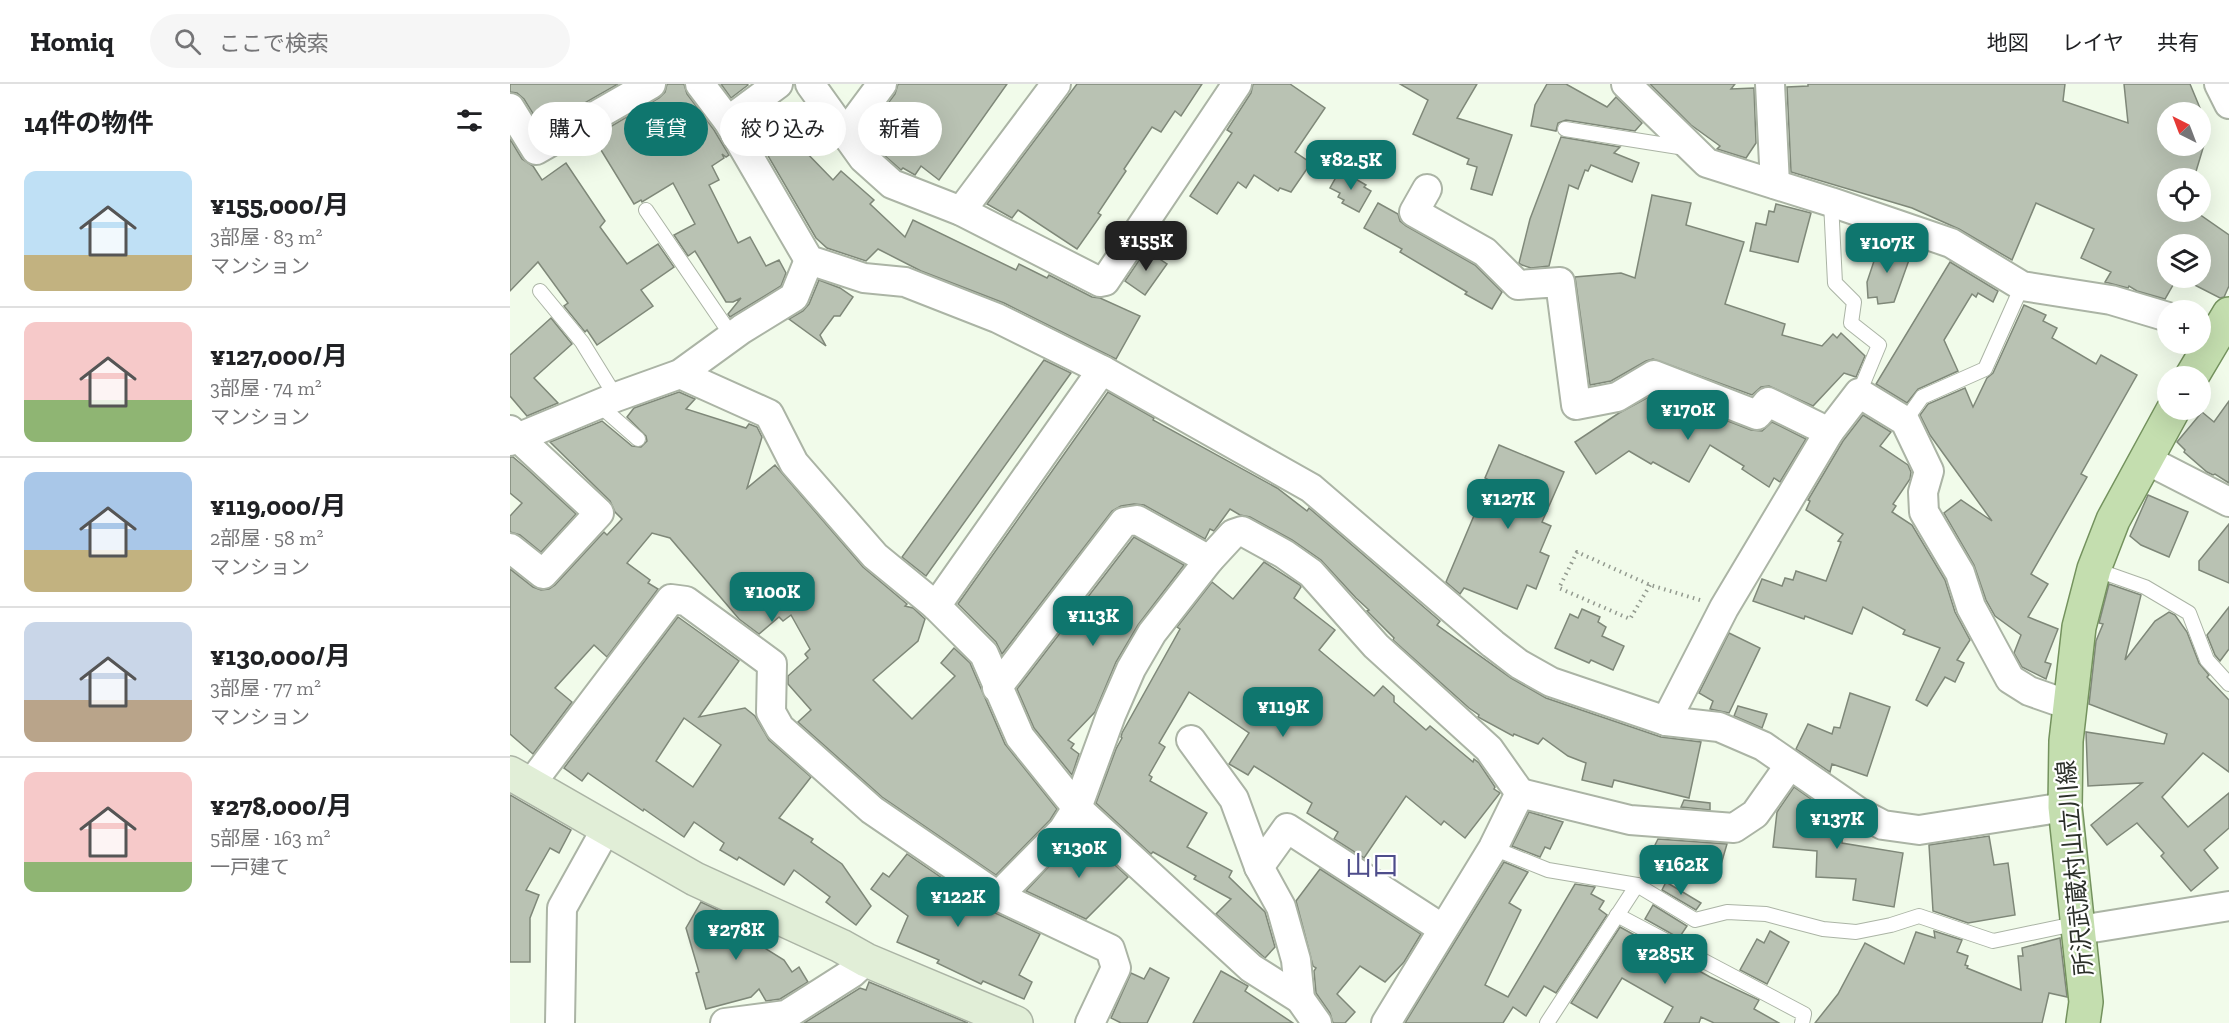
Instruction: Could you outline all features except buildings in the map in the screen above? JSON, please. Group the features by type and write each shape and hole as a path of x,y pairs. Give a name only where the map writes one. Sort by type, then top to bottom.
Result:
{"main road":[{"path":"2197,366 2216,325"},
{"name":"所沢武蔵村山立川線","path":"2084,1023 2086,1002 2065,807 2066,741 2079,627 2094,569 2113,520 2167,420"}],"street":[{"path":"510,108 537,150 651,84"},
{"path":"700,84 720,110"},
{"path":"754,102 778,84"},
{"path":"810,84 822,102"},
{"path":"846,132 882,84"},
{"path":"961,211 1056,84"},
{"path":"846,138 863,159 892,184 961,211 1100,282 1106,280 1237,84"},
{"path":"1626,84 1707,164 1831,202 1951,243 2022,286 2111,300 2157,314"},
{"path":"1770,84 1775,184"},
{"path":"2219,84 2229,104"},
{"path":"748,156 808,260 864,278 905,282 997,318 1102,370 1311,488 1493,644 1520,664 1551,682 1666,721 1719,728 1762,746 1860,813 1883,825 1919,830 2065,807"},
{"path":"1427,189 1414,212 1485,252 1518,285 1560,282 1576,405 1617,397 1654,375 1757,415 1768,402 1830,432"},
{"path":"510,548 543,574 599,513 512,436 680,374 732,336 794,297 808,260"},
{"path":"936,606 1102,370"},
{"path":"680,374 769,414 794,463 875,556 936,606 984,654 1020,737 1077,808 1251,968 1287,988 1300,999 1317,1023"},
{"path":"1666,721 1724,608 1830,432 1859,393 1905,420 1929,471 1923,492 1924,512 1960,573 1971,607 2010,679 2030,691 2069,705"},
{"path":"2145,459 2229,502"},
{"path":"997,688 1124,522 1137,520 1209,560"},
{"path":"998,896 1064,830 1077,808 1111,715 1131,669 1152,633 1209,560 1233,534 1242,531 1284,554 1311,573 1376,646 1489,749 1520,793 1630,820 1734,828 1755,814 1789,766"},
{"path":"1016,1023 866,960 841,946 695,879 520,779 671,599 686,601 772,664 771,712 787,735 872,810 998,896 1110,949 1116,968 1090,1023"},
{"path":"1191,740 1234,799 1259,867 1281,908 1296,960 1300,999"},
{"path":"1386,1023 1493,848 1520,793"},
{"path":"1259,867 1287,828 1443,929"},
{"path":"560,1023 562,908 606,829"},
{"path":"2079,926 2229,907"},
{"path":"725,1023 786,1015 852,973 866,960"}],"lane":[{"path":"1565,129 1693,149"},
{"path":"1831,202 1835,283 1854,302 1851,323 1879,345 1859,393"},
{"path":"646,210 732,336"},
{"path":"1905,420 1922,397 1985,369 2022,286"},
{"path":"540,291 582,342 607,401 638,439"},
{"path":"2094,569 2145,587 2189,613 2207,660 2229,684"},
{"path":"1493,848 1548,870 1637,885 1695,920 1727,912 1766,914 1823,929 1856,932 1891,925 1919,916 1993,941 2079,926"},
{"path":"1547,1023 1637,885"},
{"path":"1617,915 1804,1014 1802,1023"}],"path":[{"path":"1650,585 1630,619 1559,588 1578,552 1650,585 1724,608"}],"district":[{"name":"山口","path":"1372,866"}]}
